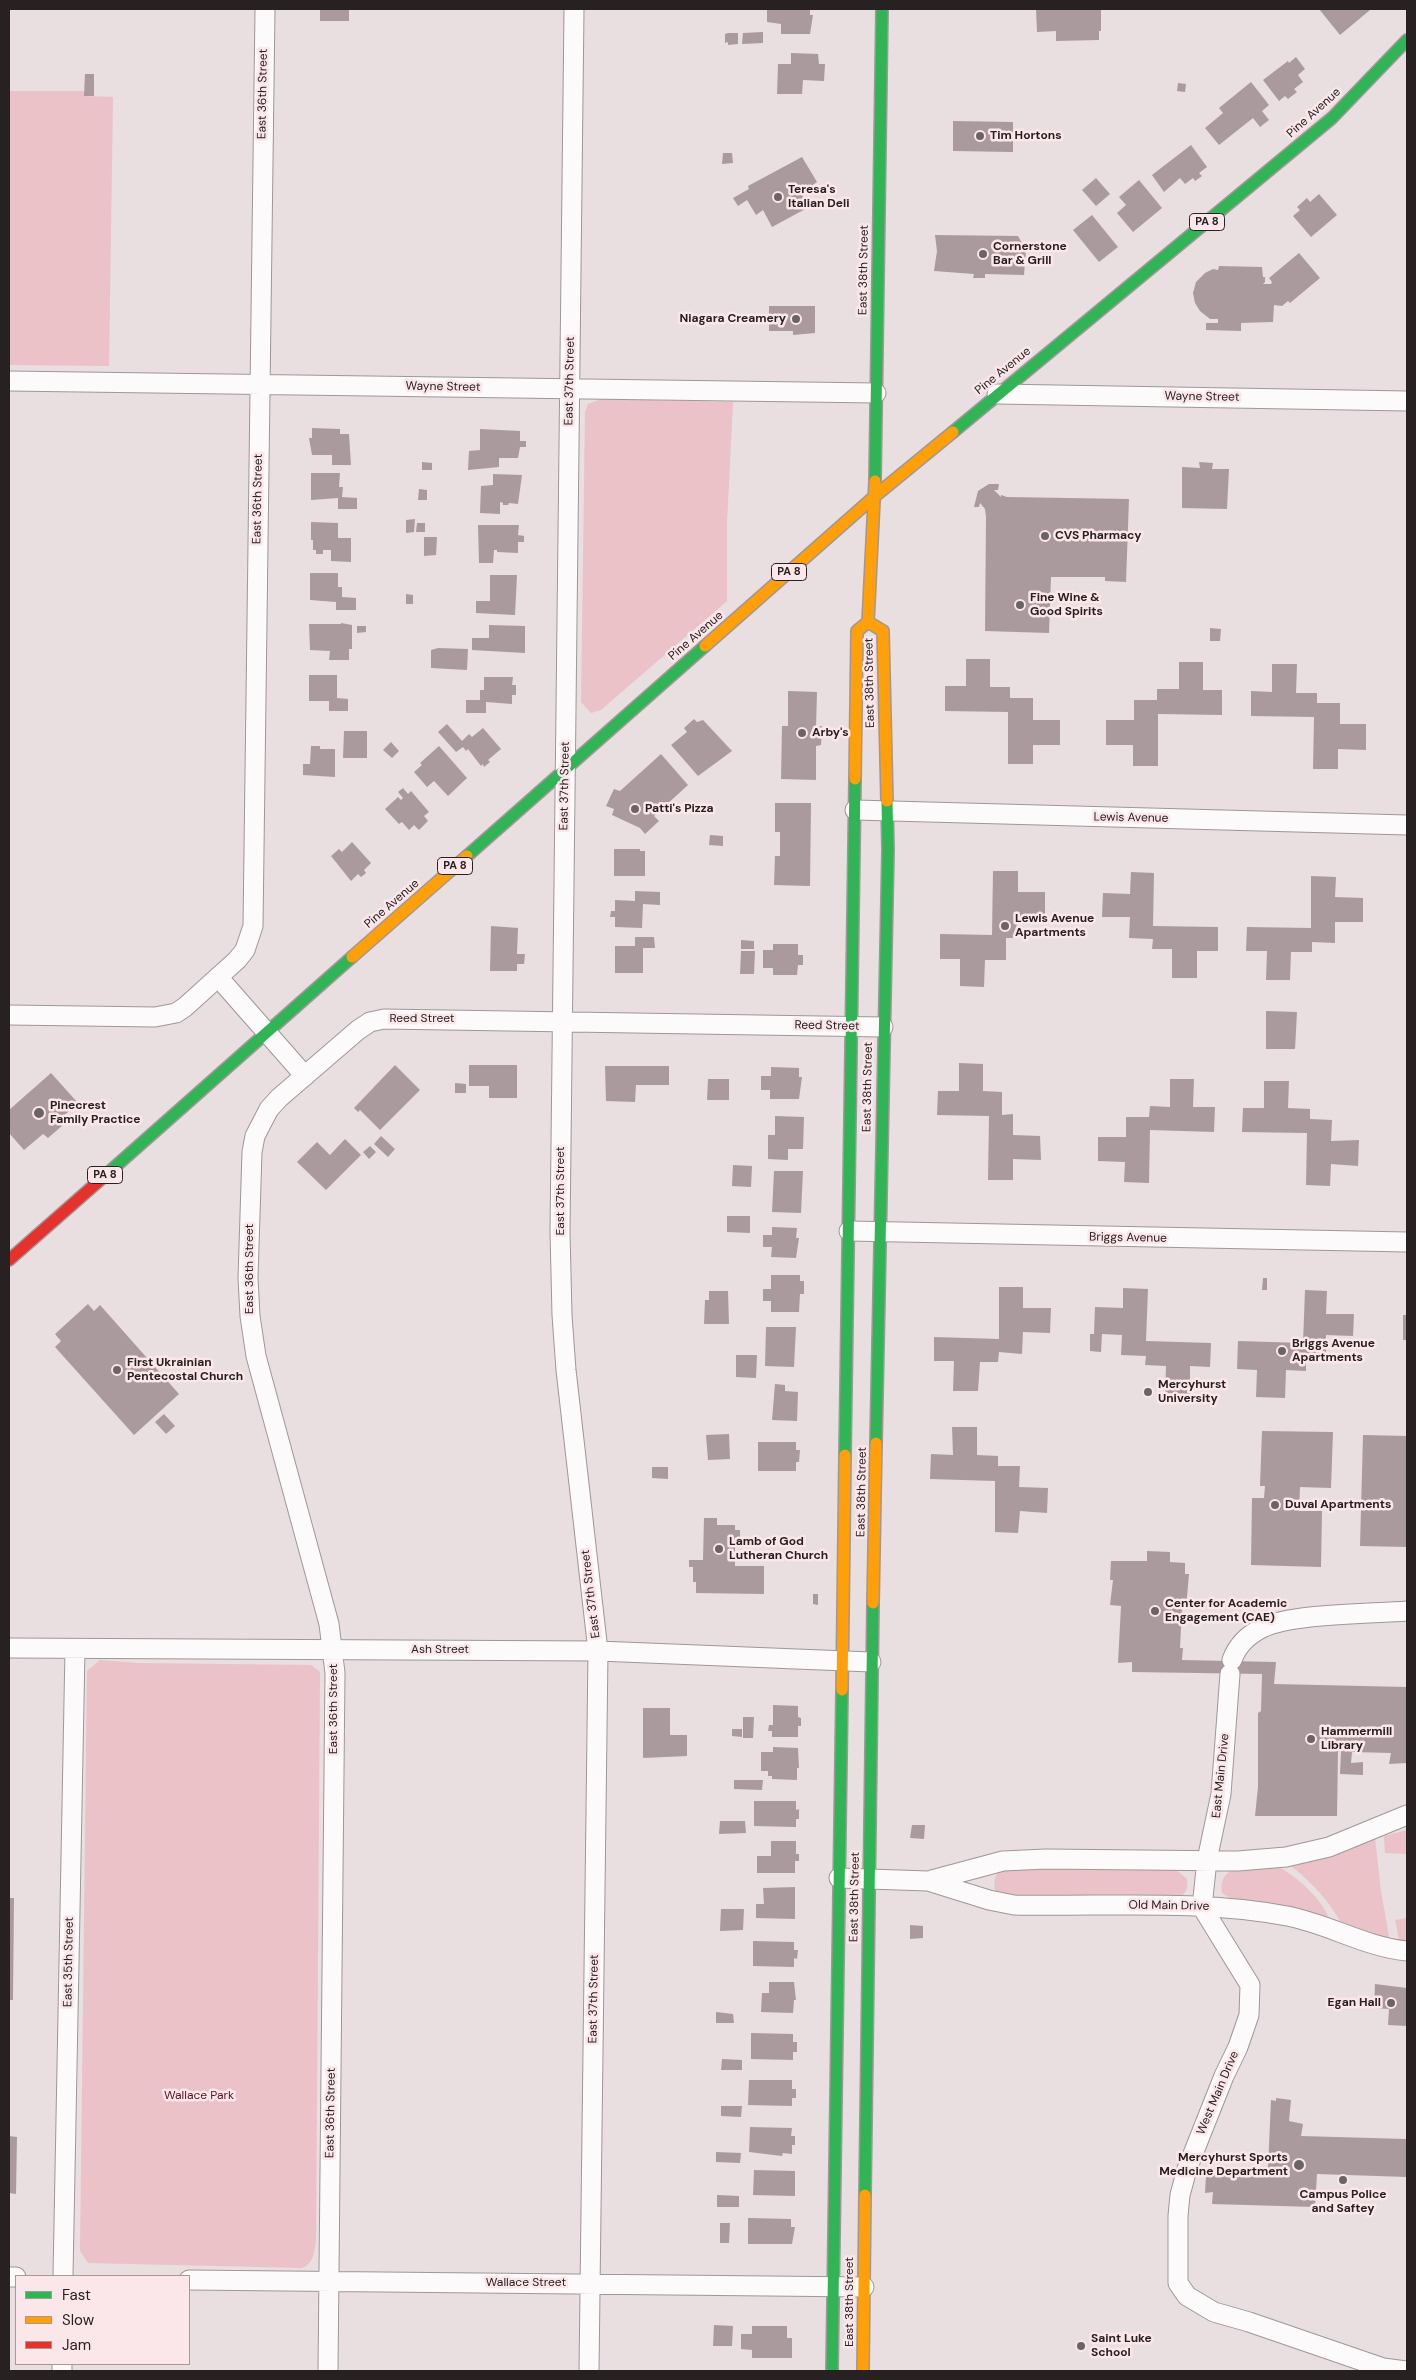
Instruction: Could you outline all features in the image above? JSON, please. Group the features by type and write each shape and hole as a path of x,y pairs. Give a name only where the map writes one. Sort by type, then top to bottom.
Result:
{"main road":[{"name":"East 38th Street","path":"832,2371 841,1661 856,810 857,631 868,622 875,496 882,9"},
{"name":"Pine Avenue","path":"9,1260 875,496 1339,111 1407,40"},
{"name":"East 38th Street","path":"863,2371 871,1662 881,1233 887,812 883,631 868,622"}],"street":[{"name":"East 36th Street","path":"218,977 245,950 253,926 265,9"},
{"name":"East 37th Street","path":"574,9 562,1021 562,1315 567,1379 598,1651 589,2371"},
{"name":"Wayne Street","path":"9,381 876,393"},
{"name":"Wayne Street","path":"997,394 1407,401"},
{"name":"Lewis Avenue","path":"856,810 1407,825"},
{"path":"9,1015 165,1016 184,1007 218,977 305,1076"},
{"name":"Reed Street","path":"305,1076 358,1030 370,1022 384,1018 883,1027"},
{"name":"East 36th Street","path":"305,1076 269,1109 255,1136 252,1152 249,1297 258,1364 334,1650 328,2371"},
{"name":"Briggs Avenue","path":"849,1231 1407,1242"},
{"name":"East Main Drive","path":"1202,1907 1207,1860 1221,1794 1231,1667 1241,1644 1253,1633 1279,1622 1407,1611"},
{"name":"Ash Street","path":"9,1648 598,1651 871,1662"},
{"name":"East 35th Street","path":"63,2275 75,1649"},
{"name":"Old Main Drive","path":"928,1882 1003,1861 1046,1859 1238,1861 1286,1857 1329,1848 1407,1815"},
{"name":"Old Main Drive","path":"839,1878 928,1882 989,1900 1014,1905 1235,1908 1289,1916 1325,1927 1366,1943 1407,1951"},
{"name":"West Main Drive","path":"1202,1907 1250,1986 1249,2015 1238,2047 1224,2076 1187,2169 1180,2195 1178,2216 1178,2283 1187,2296 1214,2312 1249,2322 1382,2368 1406,2371"},
{"name":"Wallace Street","path":"190,2280 864,2287"}],"green space":[{"path":"9,91 85,91 85,96 113,97 109,366 9,365"},
{"path":"601,399 733,402 727,522 727,601 601,710 591,713 581,702 585,412 588,404"},
{"name":"Wallace Park","path":"100,1660 138,1663 311,1665 320,1672 316,2241 311,2260 302,2268 88,2263 80,2251 87,1671"},
{"path":"1407,1830 1407,1854 1385,1853 1384,1836"},
{"path":"1375,1838 1381,1891 1390,1942 1343,1926 1320,1893 1291,1866 1335,1856"},
{"path":"1277,1866 1293,1876 1315,1897 1322,1905 1331,1922 1235,1901 1222,1893 1222,1883 1225,1876 1231,1871 1239,1868"},
{"path":"1009,1868 1175,1869 1187,1879 1187,1888 1179,1898 1013,1899 996,1893 995,1889 995,1880 998,1873"},
{"path":"1407,1918 1407,1943 1400,1944 1395,1920"}],"building":[{"path":"320,9 349,9 349,21 320,21"},
{"path":"767,9 810,9 810,15 813,15 810,34 781,34 781,24 767,22"},
{"path":"1036,9 1101,9 1099,40 1056,41 1056,31 1037,32"},
{"path":"1319,9 1369,9 1370,10 1340,35"},
{"path":"763,32 763,43 742,44 743,33"},
{"path":"738,33 738,44 728,45 728,42 725,43 725,34"},
{"path":"791,53 818,54 819,64 825,64 824,81 803,80 802,94 777,94 778,64 791,64"},
{"path":"1296,57 1305,69 1298,75 1303,82 1294,89 1297,92 1288,99 1285,96 1279,101 1263,80"},
{"path":"85,74 94,74 94,96 84,96"},
{"path":"1251,82 1269,105 1262,111 1269,120 1260,127 1253,118 1219,145 1205,128 1223,113 1219,108"},
{"path":"1178,83 1186,84 1185,92 1177,91"},
{"path":"953,121 1013,122 1013,152 953,151"},
{"path":"1191,145 1207,167 1199,173 1202,176 1195,181 1193,178 1185,184 1180,178 1164,192 1152,175"},
{"path":"723,153 732,153 733,163 722,164"},
{"path":"802,157 817,182 801,193 809,207 772,227 763,210 756,215 747,200 738,206 733,198 749,189 748,186"},
{"path":"1096,178 1110,194 1096,206 1082,190"},
{"path":"1139,180 1162,208 1133,232 1117,213 1126,205 1119,197"},
{"path":"1319,194 1337,215 1311,237 1293,216 1300,210 1297,207 1307,198 1310,202"},
{"path":"1092,215 1118,247 1099,262 1073,230"},
{"path":"935,235 1018,236 1026,250 1024,275 985,274 985,278 973,278 974,274 934,271 937,251"},
{"path":"1299,253 1320,278 1290,303 1288,301 1282,306 1274,305 1273,322 1241,323 1241,331 1206,330 1206,323 1218,323 1218,319 1210,319 1200,311 1195,303 1193,293 1196,282 1205,273 1213,269 1218,270 1219,266 1262,267 1263,277 1265,277 1263,284 1271,284 1272,282 1269,278"},
{"path":"769,306 815,306 815,333 793,335 793,331 769,331"},
{"path":"312,428 340,429 340,434 349,434 351,465 332,465 332,455 312,455 309,438 312,438"},
{"path":"480,429 520,431 520,441 526,441 526,447 520,447 518,458 499,458 499,467 468,470 469,451 480,450"},
{"path":"422,462 432,463 432,470 422,470"},
{"path":"1199,462 1213,463 1212,469 1229,469 1227,509 1182,508 1182,467 1200,468"},
{"path":"311,473 340,473 339,487 343,487 342,497 357,498 357,509 338,509 338,498 311,500"},
{"path":"493,474 522,475 518,504 509,503 508,505 503,505 500,502 500,514 480,513 481,486 493,485"},
{"path":"989,484 999,484 998,490 994,490 1001,497 1001,495 1007,497 1129,499 1126,582 1105,581 1105,577 1051,577 1049,633 985,631 986,517 985,509 980,503 979,507 974,507 978,491"},
{"path":"419,489 427,490 427,500 418,500"},
{"path":"415,519 414,532 406,533 406,520"},
{"path":"311,522 338,523 338,538 351,538 351,562 331,561 331,550 323,550 323,554 316,554 316,550 313,550 313,540 311,540"},
{"path":"417,523 425,523 425,532 416,532"},
{"path":"478,525 519,525 518,535 524,536 524,542 518,542 518,553 497,552 497,550 494,550 493,563 479,563"},
{"path":"424,537 437,537 436,555 424,556"},
{"path":"310,573 338,573 338,587 342,587 342,597 356,598 356,610 336,610 336,602 310,600"},
{"path":"490,575 517,575 515,615 476,613 476,601 490,601"},
{"path":"406,594 413,595 413,604 406,604"},
{"path":"341,623 352,625 352,649 349,649 349,660 329,660 330,651 310,650 309,624"},
{"path":"489,625 525,626 525,653 472,650 472,638 489,638"},
{"path":"357,626 366,626 366,632 357,633"},
{"path":"1210,628 1221,629 1220,641 1210,641"},
{"path":"438,648 468,649 467,670 431,668 431,650"},
{"path":"966,659 990,659 990,687 1010,687 1010,698 1033,698 1033,720 1060,720 1060,745 1033,745 1033,764 1008,764 1008,712 945,711 945,686 966,686"},
{"path":"1179,662 1203,662 1203,690 1222,690 1222,715 1158,714 1158,766 1133,766 1133,745 1106,745 1106,720 1134,720 1134,700 1157,700 1157,689 1179,689"},
{"path":"1272,664 1297,664 1296,693 1317,693 1317,703 1340,703 1340,724 1366,724 1366,750 1338,749 1338,769 1313,769 1314,717 1251,716 1251,691 1272,692"},
{"path":"309,675 337,675 337,698 348,699 348,711 329,711 329,701 309,701"},
{"path":"484,677 513,677 512,685 516,685 516,695 512,695 512,704 486,702 486,713 466,713 466,700 480,700 480,690 484,690"},
{"path":"788,691 817,692 816,727 822,726 821,745 816,746 816,780 781,779 782,726 788,726"},
{"path":"694,719 697,722 703,720 732,751 698,776 671,745 687,732 684,728"},
{"path":"447,724 462,741 469,734 472,737 483,728 501,749 488,760 490,762 484,767 483,764 481,766 468,749 466,751 463,747 456,752 438,732"},
{"path":"344,731 367,731 367,758 343,758"},
{"path":"391,742 399,751 392,758 383,750"},
{"path":"311,746 320,746 320,749 335,749 335,777 303,775 303,764 310,764"},
{"path":"439,746 467,778 448,796 434,781 427,787 414,772 422,765 420,763"},
{"path":"661,754 688,785 654,816 659,821 645,834 640,828 612,815 614,809 606,806 614,789 620,791"},
{"path":"403,788 408,794 411,791 429,812 424,816 428,821 419,830 414,825 409,830 402,822 399,824 385,809 398,797 401,800 403,798 398,792"},
{"path":"775,803 811,803 810,886 774,885 775,856 780,856 780,832 775,832"},
{"path":"710,835 723,836 723,846 709,845"},
{"path":"352,842 371,863 364,870 366,873 361,877 358,874 351,881 331,856 339,849 342,852"},
{"path":"614,849 640,849 640,851 645,851 645,876 614,876"},
{"name":"Lewis Avenue Apartments","path":"993,871 1018,871 1018,892 1045,892 1045,917 1017,917 1016,938 1006,938 1006,960 985,960 984,987 960,986 960,959 940,959 940,934 992,935"},
{"name":"Lewis Avenue Apartments","path":"1131,872 1154,873 1153,926 1218,927 1218,951 1197,951 1197,978 1172,978 1172,949 1152,949 1153,939 1129,938 1130,917 1102,917 1103,893 1130,894"},
{"path":"1311,876 1336,877 1335,897 1363,898 1363,922 1335,922 1335,943 1312,942 1312,952 1291,952 1290,980 1266,980 1267,951 1246,951 1247,927 1311,928"},
{"path":"635,891 660,892 660,905 643,904 642,928 615,927 615,917 610,917 611,911 615,911 615,900 635,901"},
{"path":"491,926 518,928 517,954 525,954 524,964 517,964 517,971 490,971"},
{"path":"635,937 654,937 655,948 643,948 643,973 615,973 615,946 635,946"},
{"path":"741,940 754,941 754,949 741,949"},
{"path":"773,944 798,944 798,955 803,955 803,965 798,965 797,975 773,975 773,968 763,968 763,950 773,950"},
{"path":"741,951 755,951 754,974 740,974"},
{"path":"1266,1011 1297,1012 1295,1049 1266,1049"},
{"path":"959,1063 983,1064 983,1091 1002,1092 1002,1115 1013,1114 1013,1135 1040,1136 1041,1160 1013,1159 1013,1180 988,1180 989,1116 937,1115 938,1091 959,1091"},
{"path":"395,1065 420,1090 380,1130 360,1110 358,1112 354,1108"},
{"path":"469,1065 517,1065 517,1098 489,1098 489,1086 469,1086"},
{"path":"605,1066 669,1066 669,1085 636,1085 635,1102 606,1101"},
{"path":"771,1067 799,1068 799,1077 802,1077 799,1099 770,1099 770,1090 761,1090 761,1076 771,1076"},
{"path":"51,1073 78,1103 59,1120 63,1125 48,1138 43,1134 24,1150 9,1133 9,1110"},
{"path":"708,1079 729,1079 729,1100 707,1100"},
{"path":"1170,1079 1194,1079 1193,1107 1215,1107 1214,1132 1150,1130 1149,1183 1124,1182 1125,1162 1098,1161 1098,1137 1126,1137 1126,1117 1149,1117 1150,1106 1170,1107"},
{"path":"1264,1081 1289,1081 1288,1108 1310,1109 1310,1119 1332,1120 1331,1141 1359,1140 1358,1166 1331,1164 1330,1186 1306,1185 1307,1133 1242,1132 1243,1108 1264,1108"},
{"path":"455,1083 466,1084 466,1093 455,1093"},
{"path":"775,1116 804,1117 803,1149 788,1149 788,1160 768,1159 768,1135 775,1135"},
{"path":"381,1136 395,1149 388,1157 374,1144"},
{"path":"345,1139 361,1155 326,1190 297,1162 317,1142 330,1155"},
{"path":"370,1146 376,1152 369,1159 363,1152"},
{"path":"733,1165 752,1166 751,1187 732,1186"},
{"path":"774,1171 803,1171 801,1213 772,1212"},
{"path":"727,1216 750,1216 750,1233 727,1232"},
{"path":"772,1227 797,1228 796,1238 799,1238 796,1258 771,1257 772,1247 763,1247 763,1235 772,1235"},
{"path":"771,1275 800,1275 800,1281 804,1281 804,1294 800,1294 799,1312 771,1312 771,1301 763,1301 763,1289 771,1289"},
{"path":"1263,1278 1267,1278 1267,1290 1262,1290"},
{"path":"999,1287 1023,1287 1023,1308 1051,1308 1050,1333 1023,1332 1022,1354 999,1352 998,1362 980,1362 978,1391 953,1391 954,1361 934,1361 934,1337 999,1339"},
{"path":"1123,1288 1148,1289 1146,1341 1211,1343 1210,1367 1190,1366 1190,1394 1165,1393 1166,1366 1145,1365 1146,1356 1121,1355 1122,1335 1102,1334 1101,1352 1090,1351 1090,1334 1094,1334 1095,1307 1123,1308"},
{"name":"Briggs Avenue Apartments","path":"1305,1290 1327,1291 1326,1314 1354,1314 1353,1336 1326,1335 1326,1359 1306,1358 1306,1371 1286,1370 1285,1398 1256,1397 1257,1370 1237,1369 1238,1341 1303,1343"},
{"path":"709,1291 728,1291 729,1324 704,1324 705,1300 709,1300"},
{"name":"First Ukrainian Pentecostal Church","path":"88,1304 94,1311 100,1305 179,1394 134,1435 55,1347 61,1341 55,1334"},
{"name":"Briggs Avenue Apartments","path":"1403,1315 1407,1315 1407,1340 1403,1340"},
{"path":"766,1327 796,1327 794,1367 765,1366"},
{"path":"736,1355 757,1355 756,1378 736,1377"},
{"path":"775,1384 785,1385 785,1391 798,1392 797,1421 772,1420"},
{"path":"164,1414 175,1426 166,1434 155,1422"},
{"path":"952,1427 977,1427 977,1455 998,1456 998,1466 1020,1466 1019,1487 1048,1488 1047,1513 1020,1511 1018,1533 995,1532 995,1481 930,1479 931,1454 953,1455"},
{"name":"Duval Apartments","path":"1262,1431 1333,1432 1331,1488 1300,1487 1299,1511 1322,1511 1321,1567 1251,1565 1252,1498 1264,1498 1265,1486 1260,1486"},
{"path":"729,1434 730,1459 708,1460 706,1435"},
{"path":"1363,1435 1407,1436 1407,1547 1360,1546"},
{"path":"758,1442 796,1442 796,1450 800,1450 799,1462 796,1462 796,1471 758,1471"},
{"path":"652,1467 668,1467 668,1479 652,1478"},
{"name":"Lamb of God Lutheran Church","path":"704,1518 717,1518 717,1525 735,1525 735,1530 740,1530 740,1538 735,1538 735,1566 764,1566 764,1594 696,1593 696,1582 693,1582 693,1567 689,1567 689,1560 703,1560"},
{"path":"1147,1551 1170,1552 1170,1562 1185,1563 1185,1574 1189,1574 1186,1608 1182,1607 1180,1648 1183,1648 1182,1660 1276,1662 1274,1684 1407,1687 1407,1763 1389,1764 1391,1753 1352,1752 1351,1763 1363,1762 1363,1775 1340,1774 1341,1752 1338,1751 1337,1816 1255,1816 1258,1787 1258,1713 1261,1711 1262,1674 1132,1672 1132,1662 1118,1663 1121,1606 1110,1605 1113,1580 1110,1580 1111,1561 1147,1561"},
{"path":"813,1594 818,1594 818,1605 813,1604"},
{"path":"773,1705 798,1706 798,1717 801,1718 801,1726 798,1726 798,1737 772,1737 772,1731 768,1731 769,1725 773,1725"},
{"path":"643,1708 670,1708 670,1735 687,1735 687,1756 643,1758"},
{"path":"743,1717 754,1717 753,1738 743,1738"},
{"path":"732,1729 742,1729 742,1737 732,1736"},
{"path":"773,1747 798,1748 799,1768 797,1768 797,1780 772,1779 772,1776 768,1776 768,1771 761,1771 761,1752 773,1752"},
{"path":"734,1780 763,1780 762,1790 734,1789"},
{"path":"754,1801 796,1801 796,1810 799,1809 799,1819 796,1819 796,1827 754,1826"},
{"path":"720,1821 745,1821 746,1833 719,1834"},
{"path":"912,1825 925,1825 924,1839 910,1838"},
{"path":"771,1841 796,1841 796,1854 799,1854 799,1861 795,1861 795,1873 757,1873 757,1856 771,1856"},
{"path":"795,1887 795,1919 756,1918 756,1904 764,1904 763,1888"},
{"path":"9,1898 14,1898 13,2000 9,2000"},
{"path":"721,1909 744,1909 743,1930 720,1931"},
{"path":"910,1925 923,1926 923,1938 910,1939"},
{"path":"753,1941 794,1942 794,1950 798,1950 797,1959 794,1958 794,1967 753,1966"},
{"path":"769,1982 794,1982 796,2000 794,2000 793,2013 761,2012 762,1993 769,1993"},
{"name":"Egan Hall","path":"1375,1984 1407,1988 1407,2026 1388,2025 1389,2009 1374,2008"},
{"path":"716,2012 733,2014 734,2023 716,2023"},
{"path":"751,2033 793,2034 793,2042 797,2042 797,2052 793,2052 793,2060 751,2059"},
{"path":"722,2059 742,2060 742,2070 721,2070"},
{"path":"749,2080 792,2080 792,2089 796,2089 796,2098 792,2098 792,2106 748,2105"},
{"path":"1276,2098 1291,2100 1289,2121 1303,2124 1301,2136 1406,2139 1407,2177 1317,2174 1315,2207 1212,2204 1213,2192 1205,2193 1206,2175 1214,2175 1214,2168 1268,2169 1271,2100 1276,2101"},
{"path":"721,2106 742,2106 741,2117 721,2116"},
{"path":"750,2127 792,2128 791,2136 795,2136 795,2145 792,2145 792,2154 783,2153 782,2156 749,2152"},
{"path":"9,2136 17,2137 16,2194 9,2193"},
{"path":"716,2152 741,2153 740,2163 716,2162"},
{"path":"754,2170 795,2171 795,2196 753,2195"},
{"path":"717,2195 739,2196 739,2207 717,2207"},
{"path":"748,2218 791,2219 791,2227 795,2227 792,2244 748,2244"},
{"path":"720,2223 730,2223 729,2243 720,2243"},
{"path":"714,2325 733,2326 732,2346 713,2346"},
{"path":"752,2326 787,2326 787,2338 792,2338 792,2358 752,2358 752,2350 741,2349 741,2334 752,2334"}],"traffic: fast":[{"path":"875,481 882,9"},
{"path":"953,432 1332,118 1407,40"},
{"path":"467,856 705,646"},
{"path":"845,1455 855,779"},
{"path":"876,1443 888,850 887,801"},
{"path":"108,1173 352,957"},
{"path":"865,2195 873,1603"},
{"path":"832,2371 842,1690"}],"traffic: slow":[{"path":"705,646 875,496 953,432"},
{"path":"855,779 857,631 868,622 875,481"},
{"path":"868,622 883,631 887,801"},
{"path":"352,957 467,856"},
{"path":"873,1603 876,1443"},
{"path":"842,1690 845,1455"},
{"path":"863,2371 865,2195"}],"traffic: jam":[{"path":"9,1260 108,1173"}],"place":[{"name":"Tim Hortons","path":"980,136"},
{"name":"Teresa's Italian Deli","path":"778,197"},
{"name":"Cornerstone Bar & Grill","path":"983,254"},
{"name":"Niagara Creamery","path":"796,319"},
{"name":"CVS Pharmacy","path":"1045,536"},
{"name":"Fine Wine & Good Spirits","path":"1020,605"},
{"name":"Arby's","path":"802,733"},
{"name":"Patti's Pizza","path":"635,809"},
{"name":"Lewis Avenue Apartments","path":"1005,926"},
{"name":"Pinecrest Family Practice","path":"39,1113"},
{"name":"Briggs Avenue Apartments","path":"1282,1351"},
{"name":"First Ukrainian Pentecostal Church","path":"117,1370"},
{"name":"Mercyhurst University","path":"1148,1392"},
{"name":"Duval Apartments","path":"1275,1505"},
{"name":"Lamb of God Lutheran Church","path":"719,1549"},
{"name":"Center for Academic Engagement (CAE)","path":"1155,1611"},
{"name":"Hammermill Library","path":"1311,1739"},
{"name":"Egan Hall","path":"1391,2003"},
{"name":"Mercyhurst Sports Medicine Department","path":"1299,2165"},
{"name":"Campus Police and Saftey","path":"1343,2180"},
{"name":"Saint Luke School","path":"1081,2346"}]}
